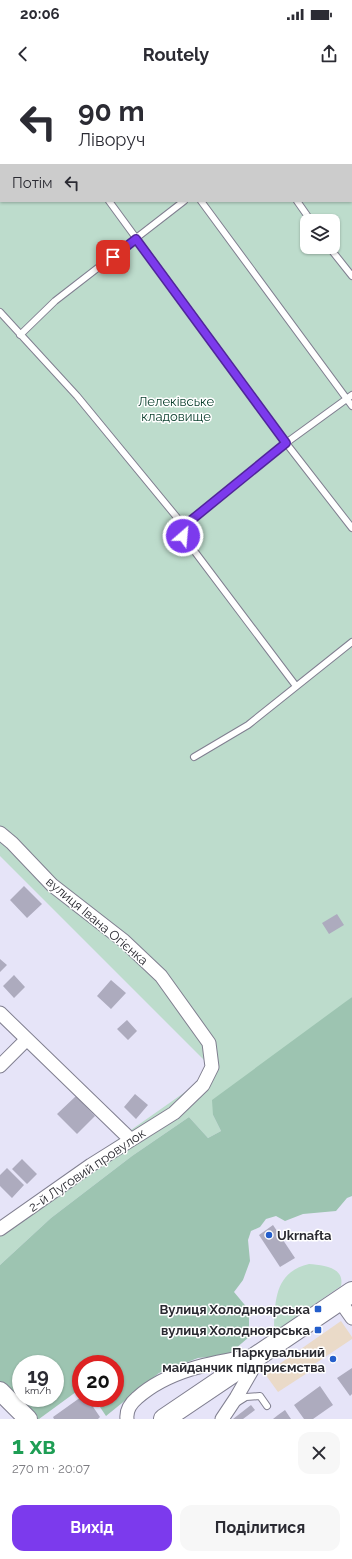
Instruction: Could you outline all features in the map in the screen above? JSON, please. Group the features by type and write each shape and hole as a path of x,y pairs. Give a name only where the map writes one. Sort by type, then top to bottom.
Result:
{"main road":[{"path":"164,1419 346,1297"}],"street":[{"name":"вулиця Івана Огієнка","path":"0,833 12,843 52,885 124,941 161,976 209,1043 212,1066 203,1085 174,1113"},
{"path":"0,1013 130,1140"},
{"path":"0,1066 28,1039"},
{"name":"2-й Луговий провулок","path":"0,1229 91,1165 174,1113"},
{"path":"346,1297 352,1318"},
{"path":"222,1419 261,1355"},
{"path":"128,1419 127,1416 130,1404 158,1382 175,1374 220,1361 261,1355"},
{"path":"0,1391 28,1419"}],"lane":[{"path":"110,202 286,443 352,528"},
{"path":"20,335 55,301 183,202"},
{"path":"202,202 349,397 352,406"},
{"path":"298,202 306,214"},
{"path":"335,254 352,276"},
{"path":"0,312 77,396 184,526"},
{"path":"296,686 183,536 184,526 286,443 349,397"},
{"path":"194,758 248,726 352,642"},
{"path":"231,1406 246,1396 260,1396 267,1406"}],"shaded area":[{"path":"341,1321 352,1339 313,1365 315,1368 278,1392 265,1374"}],"green space":[{"name":"Лелеківське кладовище","path":"0,202 352,202 352,997 213,1115 221,1131 208,1138 189,1117 132,1156 51,1218 0,1265 0,1222 215,1071 0,856"},
{"path":"352,997 352,1196 347,1198 336,1211 303,1214 285,1221 276,1216 266,1219 260,1227 251,1231 248,1240 250,1261 243,1280 234,1292 249,1310 249,1337 228,1355 198,1358 159,1373 124,1401 124,1355 72,1355 72,1395 64,1401 64,1355 12,1355 12,1395 0,1383 0,1265 51,1218 132,1156 189,1117 208,1138 221,1131 213,1115 212,1100"},
{"path":"309,1264 332,1268 340,1275 341,1286 276,1331 274,1327 275,1306 280,1288 290,1273"},
{"path":"24,1407 55,1407 39,1419 36,1419"},
{"path":"100,1407 117,1407 106,1416"}],"building":[{"path":"24,886 42,904 27,918 10,900"},
{"path":"337,914 344,925 329,934 322,923"},
{"path":"0,959 7,965 0,972"},
{"path":"14,975 25,987 14,998 3,986"},
{"path":"111,980 126,993 111,1009 97,996"},
{"path":"127,1020 137,1031 128,1040 117,1029"},
{"path":"135,1094 148,1105 136,1119 124,1107"},
{"path":"76,1096 95,1116 77,1134 57,1114"},
{"path":"22,1159 37,1174 27,1184 12,1169"},
{"path":"7,1168 24,1185 12,1198 0,1186 0,1175"},
{"path":"273,1225 295,1258 280,1267 259,1235"},
{"path":"352,1368 352,1394 350,1396 337,1378"},
{"path":"320,1386 333,1405 313,1419 304,1419 294,1405"},
{"path":"72,1403 72,1407 93,1407 100,1417 98,1419 54,1419 53,1417"},
{"path":"251,1405 255,1410 243,1419 233,1419"},
{"path":"285,1410 291,1419 273,1419 278,1415"}],"place":[{"name":"Ukrnafta","path":"269,1235"},
{"name":"Вулиця Холодноярська","path":"318,1309"},
{"name":"вулиця Холодноярська","path":"318,1330"},
{"name":"Паркувальний майданчик підприємства","path":"333,1359"}],"route":[{"path":"113,257 136,239 286,443 184,526 183,536"}]}
